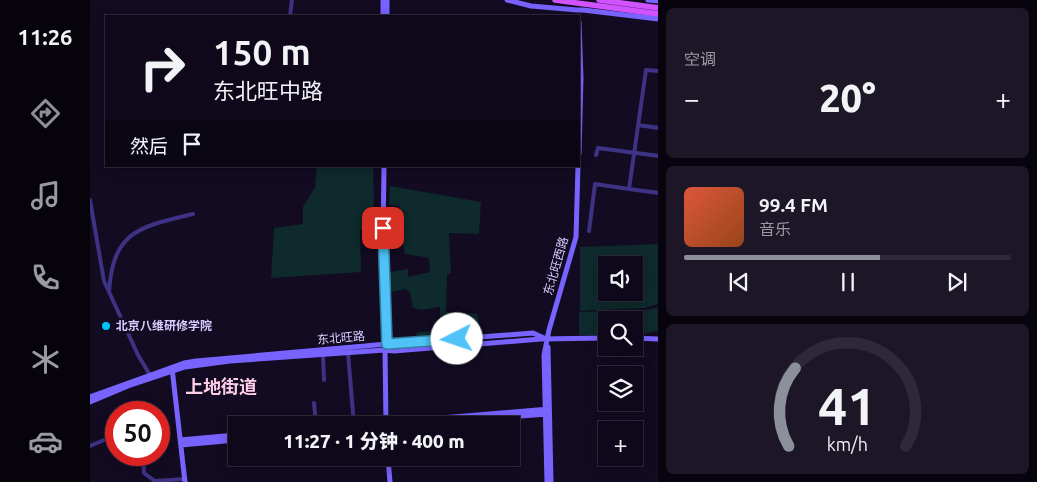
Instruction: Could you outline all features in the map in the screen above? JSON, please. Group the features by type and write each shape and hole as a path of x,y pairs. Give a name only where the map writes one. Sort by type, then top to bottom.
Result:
{"main road":[{"path":"555,0 658,8"},
{"path":"599,3 658,14"}],"street":[{"path":"290,15 292,0"},
{"path":"383,0 383,15"},
{"path":"387,15 388,0"},
{"path":"507,0 531,6 577,13 583,10 658,19"},
{"path":"648,0 658,1"},
{"path":"574,1 577,13"},
{"path":"599,3 614,14"},
{"path":"580,50 580,116"},
{"path":"630,189 646,70 658,71"},
{"path":"638,125 658,128"},
{"path":"596,155 598,148 658,156"},
{"path":"384,167 383,242 387,416"},
{"name":"东北旺西路","path":"547,482 547,339 576,237 578,167"},
{"path":"589,231 595,184 658,193"},
{"path":"90,200 104,282 138,355 150,375"},
{"path":"109,294 112,265 118,251 127,239 138,230 150,224 193,214"},
{"name":"东北旺路","path":"172,369 196,361 386,347 394,352 547,339 598,338"},
{"path":"643,338 658,339"},
{"name":"东北旺路","path":"172,369 230,362 348,353 386,347"},
{"path":"348,353 353,416"},
{"path":"323,355 324,380"},
{"path":"90,397 172,369"},
{"path":"90,402 172,369"},
{"path":"144,466 144,472 155,481 184,480 172,369"},
{"path":"314,402 315,416"},
{"path":"494,416 547,412"},
{"path":"504,416 547,412"},
{"name":"东北旺西路","path":"547,412 551,482"},
{"path":"180,442 228,436"},
{"path":"90,446 105,440"},
{"path":"180,442 228,440"},
{"path":"389,466 390,482"}],"green space":[{"path":"317,167 373,167 374,202 370,230 360,230 361,272 271,278 274,228 303,224 303,207 315,187"},
{"path":"390,186 481,202 479,234 449,233 451,273 447,275 446,312 477,314 480,327 476,331 415,336 418,332 440,331 440,307 421,310 413,308 410,293 406,289 391,292 389,272 408,269 408,277 430,272 429,258 405,254 400,229 400,206 389,205"},
{"path":"658,244 658,304 645,308 580,311 580,247"},
{"path":"658,307 658,331 643,334 643,311 612,311 646,310"},
{"path":"598,311 598,335 579,335 579,312"}],"place":[{"name":"北京八维研修学院","path":"106,326"}],"district":[{"name":"上地街道","path":"221,387"}],"route":[{"path":"383,228 387,344 457,339"}]}
